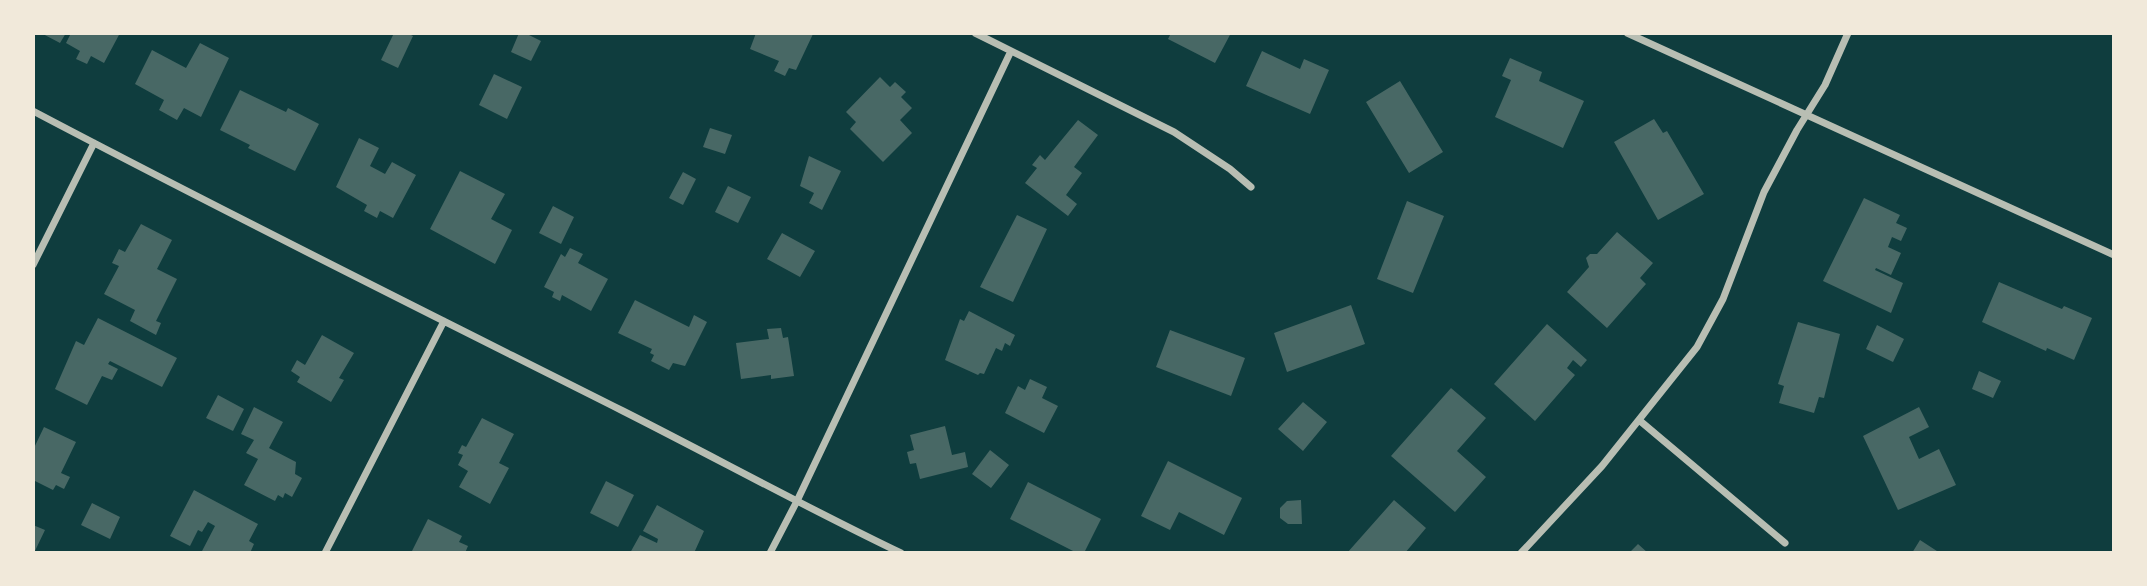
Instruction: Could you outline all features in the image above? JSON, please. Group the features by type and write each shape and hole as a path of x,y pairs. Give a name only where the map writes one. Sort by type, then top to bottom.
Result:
{"street":[{"path":"975,33 1174,132 1251,187"},
{"path":"1627,33 2114,255"},
{"path":"1521,553 1602,466 1696,348 1744,249 1764,192 1825,85 1848,33"},
{"path":"770,553 1012,51"},
{"path":"33,111 901,553"},
{"path":"33,265 94,143"},
{"path":"326,553 444,321"},
{"path":"1639,420 1785,543"}],"building":[{"path":"41,33 66,33 60,43"},
{"path":"71,33 120,33 104,63 91,56 87,64 76,59 80,51 66,43"},
{"path":"394,33 413,36 398,68 381,60"},
{"path":"519,33 541,41 531,61 511,52"},
{"path":"756,33 813,34 796,70 789,68 785,76 774,71 779,61 750,49"},
{"path":"1171,33 1231,33 1215,63 1168,39"},
{"path":"200,43 229,58 201,117 184,108 177,120 159,110 164,100 135,84 152,50 186,68"},
{"path":"1262,51 1300,69 1304,59 1329,70 1310,114 1246,86"},
{"path":"1510,58 1542,72 1539,81 1584,101 1563,148 1495,117 1511,80 1502,76"},
{"path":"494,74 522,87 507,119 479,105"},
{"path":"880,77 890,87 895,82 906,92 901,97 912,108 900,120 912,133 883,162 850,129 856,122 846,112"},
{"path":"1400,81 1443,152 1409,173 1366,102"},
{"path":"240,90 286,112 288,108 319,124 295,171 248,148 250,145 220,130"},
{"path":"1654,119 1663,133 1667,131 1704,194 1658,220 1614,142"},
{"path":"1078,120 1098,135 1074,167 1082,173 1066,195 1077,204 1068,216 1025,183 1037,168 1032,165 1040,155 1045,160"},
{"path":"710,128 732,135 725,154 703,147"},
{"path":"359,138 379,148 370,166 385,174 392,162 416,175 393,218 380,211 377,218 364,211 367,205 336,187"},
{"path":"809,156 841,171 822,210 809,203 814,193 800,186"},
{"path":"460,171 505,194 491,219 512,230 495,264 430,229"},
{"path":"683,172 696,179 683,205 669,198"},
{"path":"728,186 751,197 738,223 715,212"},
{"path":"1864,198 1900,215 1896,223 1907,228 1901,241 1892,237 1888,247 1901,253 1891,275 1876,268 1875,270 1903,283 1891,313 1823,281"},
{"path":"1407,201 1444,216 1413,293 1377,279"},
{"path":"553,206 574,217 561,244 539,233"},
{"path":"1017,215 1047,229 1013,302 980,287"},
{"path":"141,224 172,240 157,269 177,279 156,321 161,323 156,335 130,321 135,310 104,294 119,266 112,263 119,249 125,252"},
{"path":"1617,232 1653,263 1640,278 1646,284 1607,328 1567,292 1589,267 1586,258 1590,254 1597,254"},
{"path":"782,233 815,251 800,277 767,259"},
{"path":"570,248 583,254 578,263 608,279 591,311 562,295 560,301 552,297 554,292 544,287 561,254 565,257"},
{"path":"1999,282 2062,309 2064,306 2092,318 2074,360 2047,348 2046,351 1982,322"},
{"path":"635,300 689,327 694,315 707,322 685,366 673,363 669,370 651,361 654,355 650,353 652,349 618,333"},
{"path":"1351,305 1365,344 1287,372 1274,333"},
{"path":"969,311 1015,335 1010,346 1005,343 1002,351 996,348 984,374 978,375 945,360 960,319 964,321"},
{"path":"98,318 177,358 162,387 110,361 108,364 118,369 112,380 102,376 87,405 55,389 76,341 84,345"},
{"path":"1798,322 1840,334 1824,398 1819,397 1814,413 1779,403 1784,386 1778,384"},
{"path":"1547,324 1587,360 1581,367 1573,360 1567,368 1575,375 1535,421 1494,384"},
{"path":"1877,325 1904,339 1893,362 1866,349"},
{"path":"781,328 783,338 788,337 794,376 771,379 771,375 741,379 736,343 769,339 767,329"},
{"path":"1170,330 1245,358 1231,396 1156,367"},
{"path":"322,335 354,353 339,378 344,380 331,402 297,382 300,377 291,371 297,360 305,365"},
{"path":"1979,371 2001,381 1993,398 1972,389"},
{"path":"1030,379 1047,387 1042,398 1058,406 1044,433 1005,413 1018,386 1025,390"},
{"path":"1451,388 1486,418 1457,451 1486,477 1455,512 1391,456"},
{"path":"218,395 244,409 233,431 206,418"},
{"path":"1303,402 1327,422 1303,451 1278,429"},
{"path":"254,407 283,422 269,448 296,462 295,474 302,478 292,497 285,493 283,498 278,495 275,501 244,485 258,459 246,453 254,440 241,434"},
{"path":"1919,407 1929,427 1909,437 1919,459 1939,449 1956,485 1898,510 1863,436"},
{"path":"482,418 514,434 499,463 509,468 490,504 459,487 468,471 458,465 463,455 458,453 462,445 466,447"},
{"path":"945,426 952,455 965,452 968,467 920,479 916,463 910,464 907,452 914,450 910,435"},
{"path":"44,427 76,442 61,473 70,477 64,489 56,485 53,490 33,480 33,450"},
{"path":"990,450 1009,465 991,488 972,474"},
{"path":"1168,461 1242,498 1224,535 1179,512 1170,530 1141,516"},
{"path":"606,481 634,495 618,527 590,513"},
{"path":"1028,482 1101,519 1084,553 1077,553 1010,519"},
{"path":"194,490 258,524 249,541 254,544 250,553 201,553 215,526 208,522 202,532 198,530 190,546 170,536"},
{"path":"1301,500 1302,524 1288,524 1280,518 1280,508 1287,501"},
{"path":"1394,500 1426,528 1405,553 1347,553"},
{"path":"92,503 120,517 110,539 81,525"},
{"path":"657,505 704,531 694,553 630,553 640,535 657,543 658,539 643,531"},
{"path":"428,519 462,536 459,542 468,546 465,553 411,553"},
{"path":"33,525 45,530 34,553 33,553"},
{"path":"1920,540 1940,553 1912,553"},
{"path":"1638,544 1648,553 1629,553"}]}
